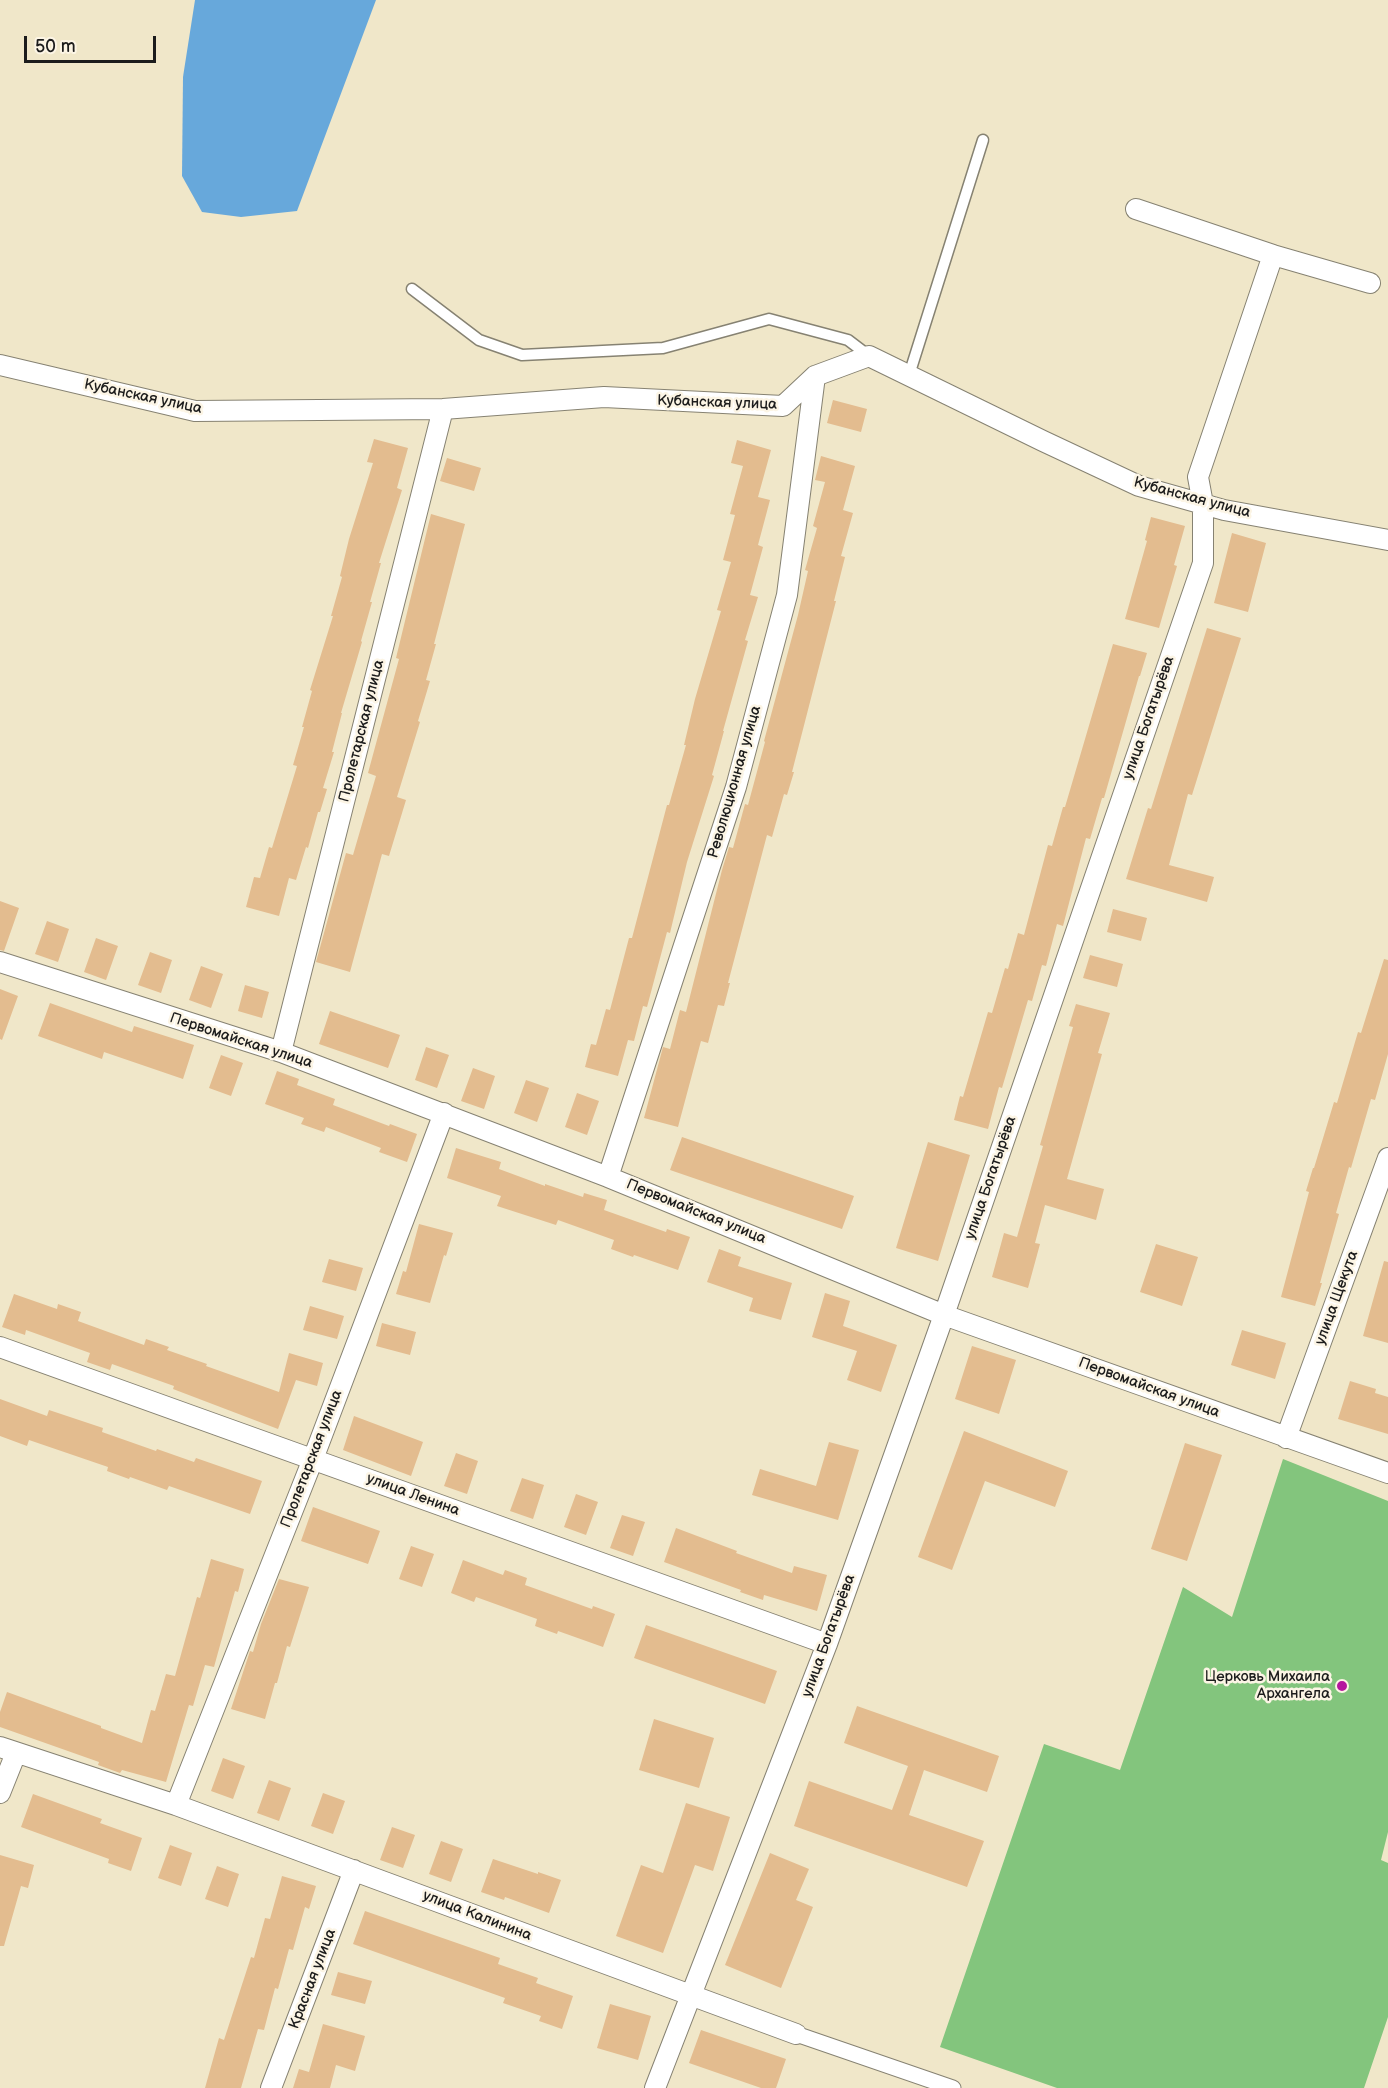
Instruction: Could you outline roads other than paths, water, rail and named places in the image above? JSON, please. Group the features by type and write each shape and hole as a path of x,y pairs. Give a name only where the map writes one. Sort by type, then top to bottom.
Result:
{"street":[{"path":"1136,209 1273,255 1370,283"},
{"name":"улица Богатырёва","path":"655,2088 827,1644 944,1315 1203,563 1203,504 1198,477 1273,255"},
{"name":"Кубанская улица","path":"0,365 195,411 443,409 604,398 783,406 815,376 869,356 1139,486 1224,510 1388,540"},
{"name":"Революционная улица","path":"608,1176 736,787 788,594 815,376"},
{"name":"Пролетарская улица","path":"281,1052 443,409"},
{"name":"Первомайская улица","path":"0,962 281,1052 608,1176 944,1315 1388,1473"},
{"name":"Пролетарская улица","path":"176,1804 313,1459 444,1113"},
{"name":"улица Щекута","path":"1286,1438 1388,1158"},
{"name":"улица Ленина","path":"0,1347 827,1644"},
{"path":"0,1793 8,1750"},
{"name":"улица Калинина","path":"8,1750 176,1804 689,1996 953,2088"},
{"name":"Красная улица","path":"271,2088 354,1870"}],"lane":[{"path":"909,375 983,140"},
{"path":"412,289 479,340 522,355 663,348 769,319 848,340 869,356"}],"water":[{"path":"195,0 376,0 297,211 241,217 202,212 182,176 183,77"}],"place":[{"name":"Церковь Михаила Архангела","path":"1342,1686"}]}
